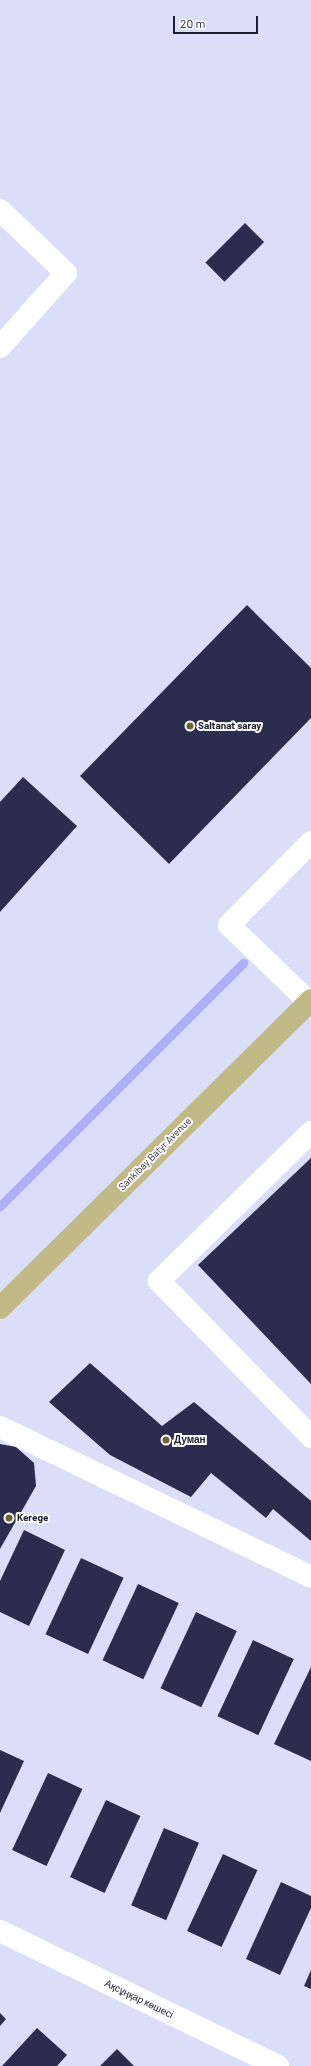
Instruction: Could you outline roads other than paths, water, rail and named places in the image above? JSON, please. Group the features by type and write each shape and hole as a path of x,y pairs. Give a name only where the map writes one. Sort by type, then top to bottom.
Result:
{"main road":[{"name":"Sankibay Batyr Avenue","path":"0,1308 310,1001"}],"street":[{"path":"0,210 66,273 0,347"},
{"path":"310,1001 229,924 311,842"},
{"path":"311,1132 159,1281 311,1437"},
{"path":"0,1427 311,1576"},
{"name":"Ақсұңқар көшесі","path":"0,1931 278,2066"}],"waterway":[{"path":"0,1206 243,963"}],"place":[{"name":"Saltanat saray","path":"190,726"},
{"name":"Думан","path":"166,1440"},
{"name":"Kerege","path":"9,1518"}]}
